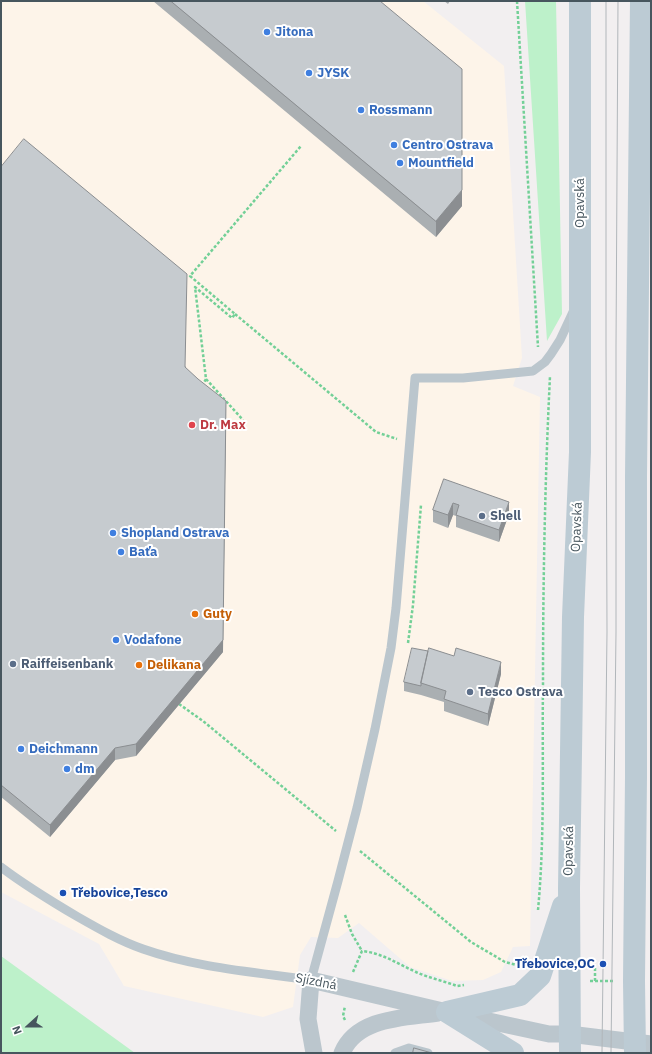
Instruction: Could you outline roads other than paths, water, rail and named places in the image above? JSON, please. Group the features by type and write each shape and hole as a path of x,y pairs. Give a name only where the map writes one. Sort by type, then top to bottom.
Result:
{"main road":[{"name":"Opavská","path":"570,1044 569,888 573,617 580,452 580,1"},
{"path":"641,1 636,476 636,784 634,981 641,1046"},
{"path":"447,1012 520,995 540,976 569,888"},
{"path":"447,1012 513,1053"}],"street":[{"name":"Sjízdná","path":"311,980 549,1034 570,1044 641,1046"},
{"path":"311,980 308,1019 314,1053"},
{"path":"342,1053 346,1045 356,1034 379,1022 447,1012"}],"lane":[{"path":"311,980 348,841 375,729 391,648 396,608 415,378 463,378 533,371 544,362 560,340 580,298"},
{"name":"Sjízdná","path":"1,867 21,882 88,922 116,938 144,949 194,963 311,980"},
{"path":"395,1053 409,1048 428,1053"}],"tram line":[{"path":"602,1053 607,632 606,1"},
{"path":"611,1053 616,632 618,1"}],"place":[{"name":"Jitona","path":"267,32"},
{"name":"JYSK","path":"309,73"},
{"name":"Rossmann","path":"361,110"},
{"name":"Centro Ostrava","path":"394,145"},
{"name":"Mountfield","path":"400,163"},
{"name":"Dr. Max","path":"192,425"},
{"name":"Shell","path":"482,516"},
{"name":"Shopland Ostrava","path":"113,533"},
{"name":"Baťa","path":"121,552"},
{"name":"Guty","path":"195,614"},
{"name":"Vodafone","path":"116,640"},
{"name":"Raiffeisenbank","path":"13,664"},
{"name":"Delikana","path":"139,665"},
{"name":"Tesco Ostrava","path":"470,692"},
{"name":"Deichmann","path":"21,749"},
{"name":"dm","path":"67,769"},
{"name":"Třebovice,Tesco","path":"63,893"},
{"name":"Třebovice,OC","path":"603,964"}]}
